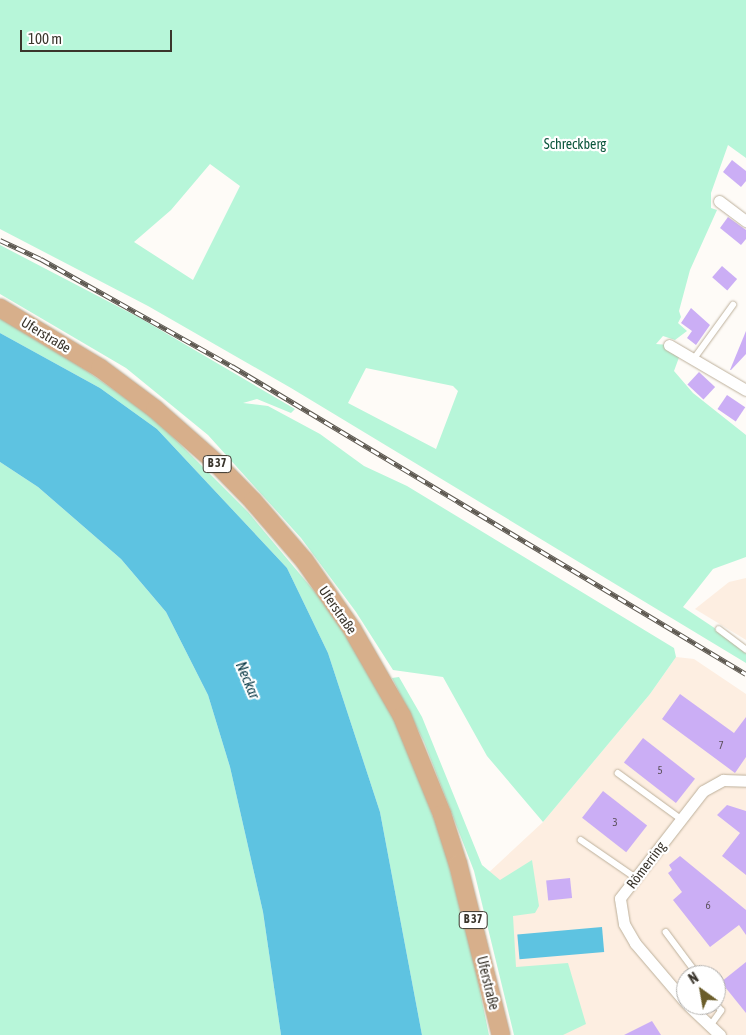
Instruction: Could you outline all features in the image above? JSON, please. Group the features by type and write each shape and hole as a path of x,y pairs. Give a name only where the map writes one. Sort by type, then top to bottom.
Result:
{"main road":[{"name":"Uferstraße","path":"0,308 100,368 154,409 214,461 254,500 304,560 352,629 402,716 442,814 458,864 501,1035"}],"street":[{"path":"719,201 746,221"},
{"path":"670,345 746,390"},
{"name":"Römerring","path":"676,991 635,943 624,924 620,898 702,791 723,780 746,781"},
{"name":"Römerring","path":"698,1015 720,1035"}],"lane":[{"path":"693,360 733,305"},
{"path":"719,629 746,649"},
{"path":"618,773 681,819"},
{"path":"582,840 636,878"},
{"path":"666,932 691,965"},
{"path":"710,1026 718,1015"}],"shaded area":[{"path":"746,578 746,640 695,609 729,582"},
{"path":"676,657 694,659 746,694 746,1035 520,1035 486,875 543,822 650,694"}],"green space":[{"name":"Schreckberg","path":"0,0 746,0 746,158 728,145 711,193 711,208 717,210 690,270 679,311 681,317 678,323 687,331 675,340 663,336 656,344 669,345 681,352 674,371 693,393 746,435 746,557 713,569 683,607 746,649 746,663 291,388 148,306 0,229","holes":["210,164 240,186 193,280 134,242 171,210","366,368 453,386 458,391 436,449 348,403"]},
{"path":"0,245 140,318 295,409 291,413 257,399 243,403 268,406 320,434 364,466 407,486 674,648 676,657 650,694 543,822 487,756 443,677 393,670 356,612 301,538 208,435 126,368 0,294"},
{"path":"0,318 84,369 154,418 248,512 330,610 365,660 399,726 443,843 473,957 489,1035 422,1035 380,812 328,653 287,568 157,429 100,388 0,333"},
{"path":"0,462 38,487 121,559 166,612 208,695 230,767 263,912 281,1035 0,1035"},
{"path":"399,677 422,717 482,865 500,880 532,860 539,906 535,913 513,916 516,967 568,963 586,1024 563,1035 514,1035 474,871 424,742 392,678"}],"water":[{"name":"Neckar","path":"0,333 100,388 157,429 287,568 328,653 380,812 422,1035 281,1035 263,912 230,767 208,695 166,612 121,559 38,487 0,462"},
{"path":"602,927 604,952 520,959 517,934"}],"building":[{"path":"732,160 746,171 746,181 741,187 723,172"},
{"path":"728,217 746,230 746,239 741,245 720,228"},
{"path":"722,266 737,279 727,290 712,277"},
{"path":"691,308 710,325 696,345 687,338 692,331 681,323"},
{"path":"746,331 746,354 730,370"},
{"path":"699,372 715,387 703,399 687,384"},
{"path":"727,395 745,407 736,421 717,409"},
{"path":"680,694 734,733 746,717 746,757 735,773 662,719"},
{"path":"643,738 695,779 676,803 624,762"},
{"path":"603,791 647,825 626,852 582,818"},
{"path":"727,805 746,811 746,875 722,856 740,833 717,815"},
{"path":"680,856 746,910 746,935 739,925 710,947 673,900 682,892 668,873 672,870 669,865"},
{"path":"570,878 572,898 548,900 546,881"},
{"path":"746,962 746,1013 726,988 726,978"},
{"path":"652,1021 661,1035 624,1035"}],"railway":[{"path":"0,240 41,259 232,366 746,674"}]}
